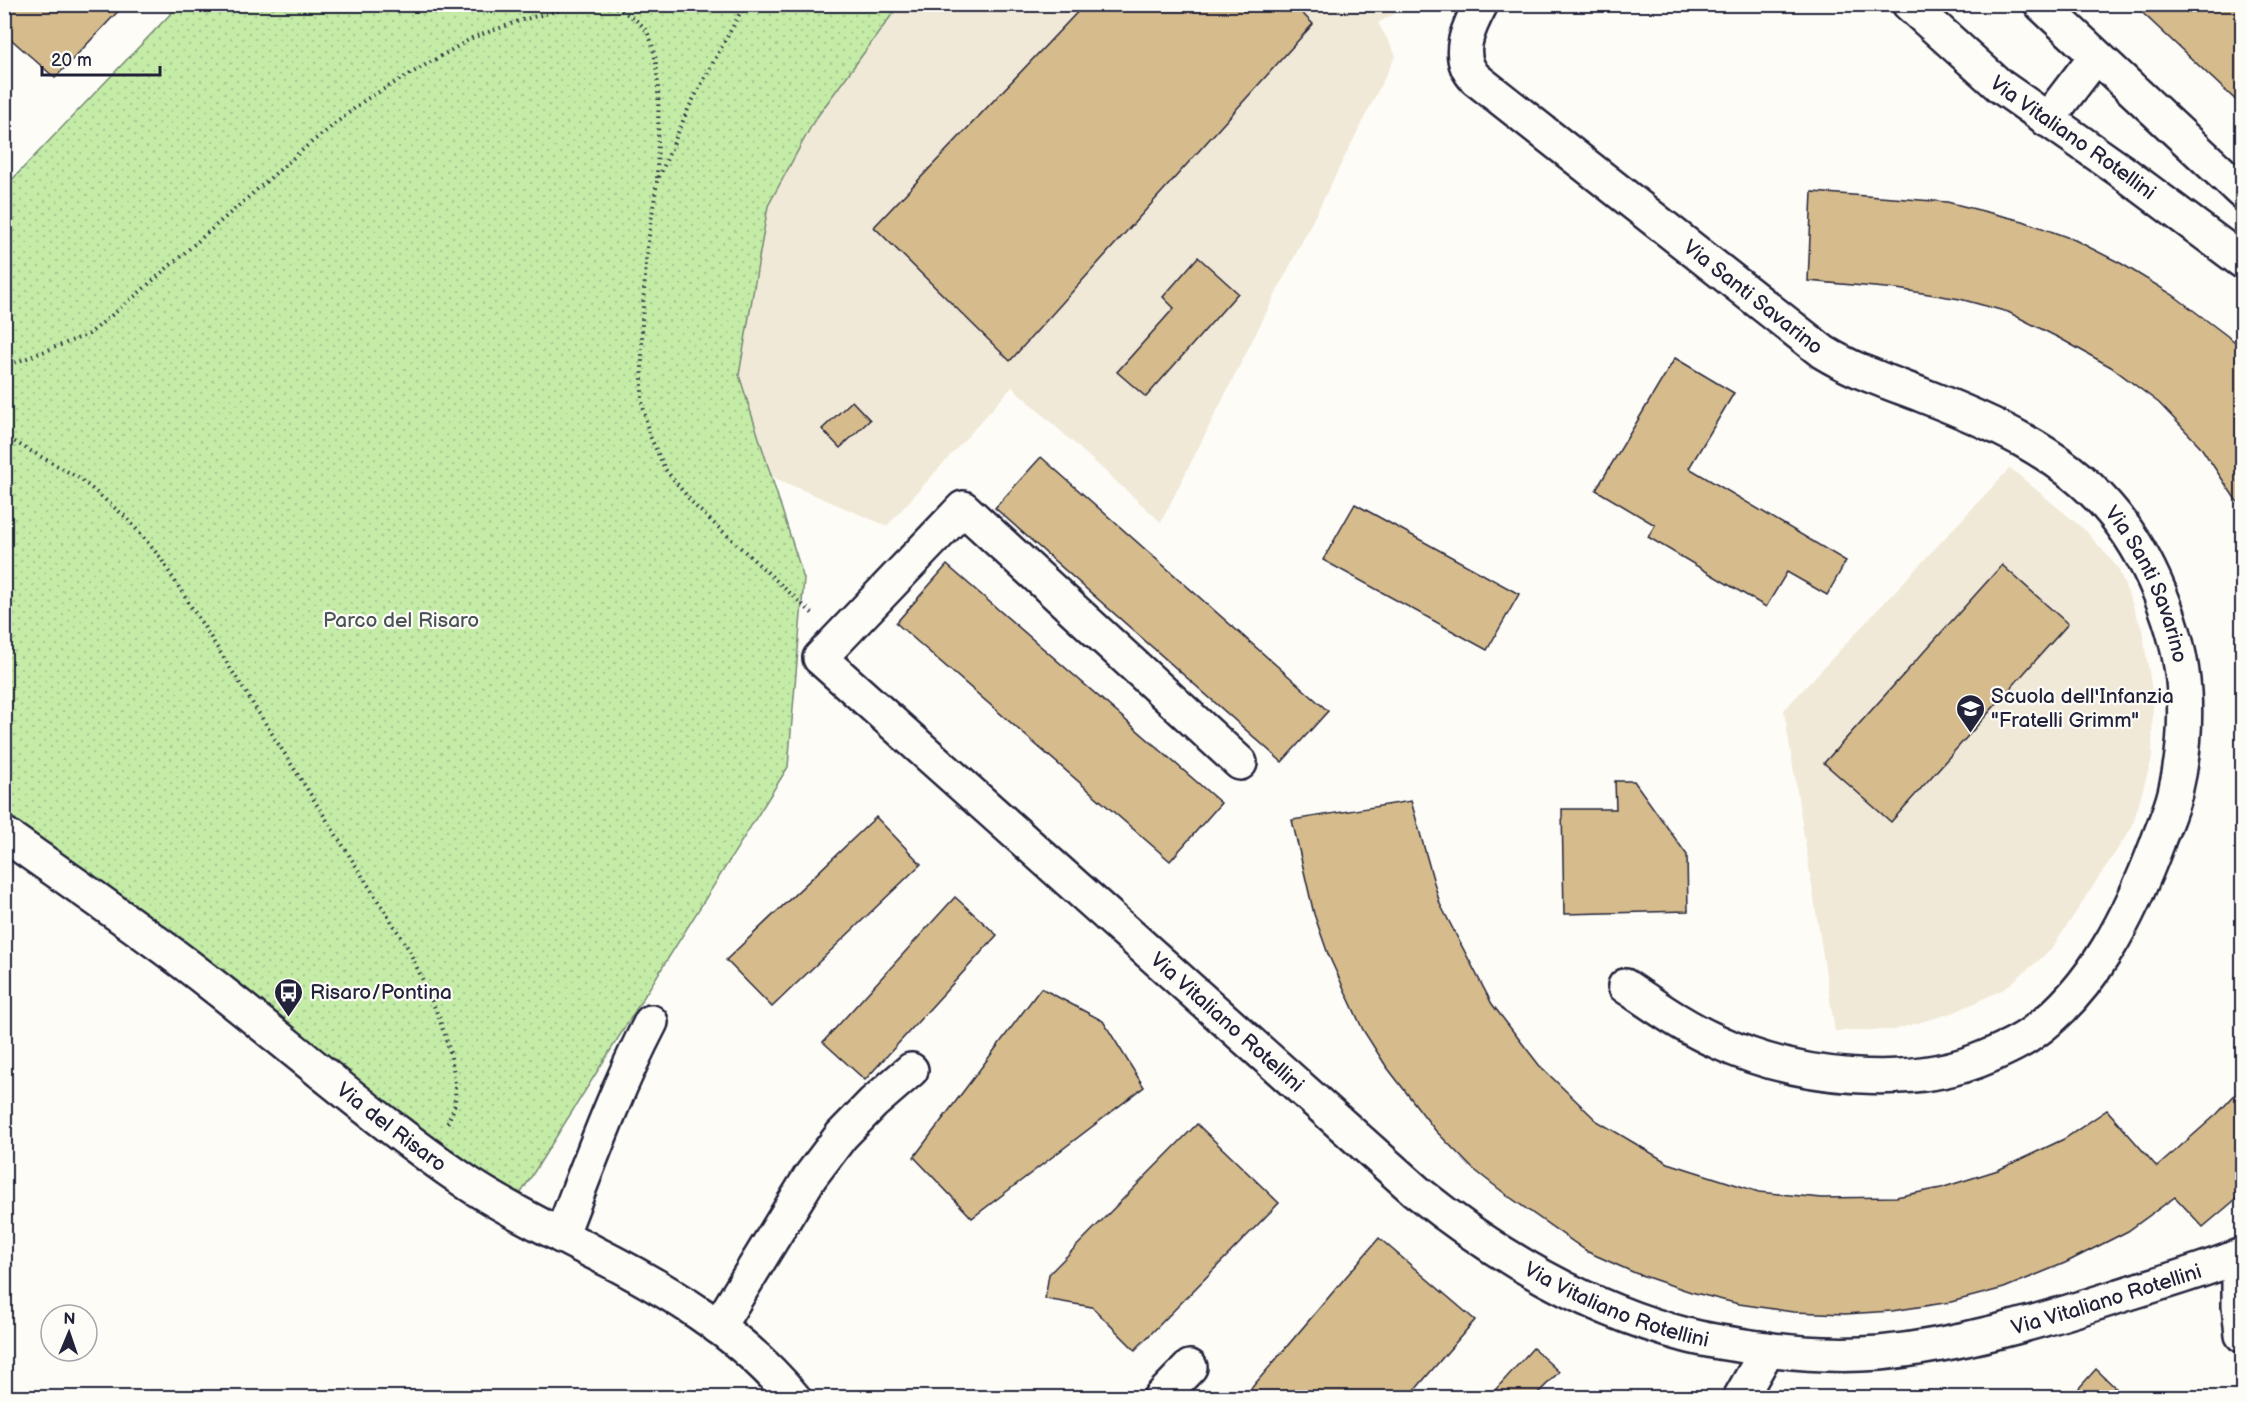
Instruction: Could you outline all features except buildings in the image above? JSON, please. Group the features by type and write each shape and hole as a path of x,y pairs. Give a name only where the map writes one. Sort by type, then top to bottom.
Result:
{"street":[{"name":"Via Santi Savarino","path":"1481,4 1467,32 1464,49 1467,70 1476,79 1823,352 1860,371 1945,405 2011,435 2054,459 2089,487 2121,523 2161,593 2176,640 2181,665 2184,718 2180,771 2175,795 2140,890 2104,957 2067,1002 2031,1035 1986,1058 1935,1072 1879,1077 1849,1075 1792,1066 1720,1043 1676,1021 1625,986"},
{"name":"Via Vitaliano Rotellini","path":"1909,4 1985,75 2120,170 2242,261"},
{"path":"2041,4 2242,192"},
{"path":"2047,120 2096,56"},
{"name":"Via Vitaliano Rotellini","path":"1240,764 963,508 820,658 1438,1208 1509,1257 1614,1311 1687,1336 1768,1349 1813,1353 1862,1353 1938,1344 1999,1331 2068,1312 2241,1254"},
{"name":"Via del Risaro","path":"4,834 209,981 426,1153 472,1186 535,1223 662,1289 718,1327 765,1367 794,1398"},
{"path":"561,1236 615,1096 651,1022"},
{"path":"718,1327 810,1177 841,1136 873,1103 911,1070"},
{"path":"2241,1254 2239,1306 2242,1335"},
{"path":"1740,1398 1768,1349"},
{"path":"1160,1398 1190,1367"}],"path":[{"path":"4,367 89,334 135,297 307,146 365,100 472,38 522,20 583,4"},
{"path":"611,4 633,18 647,31 656,58 657,182 647,249 642,320 642,402 649,434 665,469 695,506 839,637"},
{"path":"657,182 690,107 745,4"},
{"path":"4,436 79,478 127,518 159,556 408,948 437,1013 453,1069 455,1105 445,1128 426,1153"}],"shaded area":[{"path":"899,5 1410,5 1378,23 1396,55 1161,522 1012,387 887,526 772,477 739,375 768,206 814,121"},
{"name":"Scuola dell'Infanzia \"Fratelli Grimm\"","path":"2010,468 2086,531 2118,568 2142,629 2153,697 2152,758 2132,827 2051,950 2004,989 1955,1012 1894,1030 1835,1031 1784,710"}],"green space":[{"name":"Parco del Risaro","path":"179,5 899,5 814,121 768,206 739,375 804,579 788,767 511,1209 5,813 4,188"}],"place":[{"name":"Scuola dell'Infanzia \"Fratelli Grimm\"","path":"1970,734"},
{"name":"Risaro/Pontina","path":"289,1018"}]}
